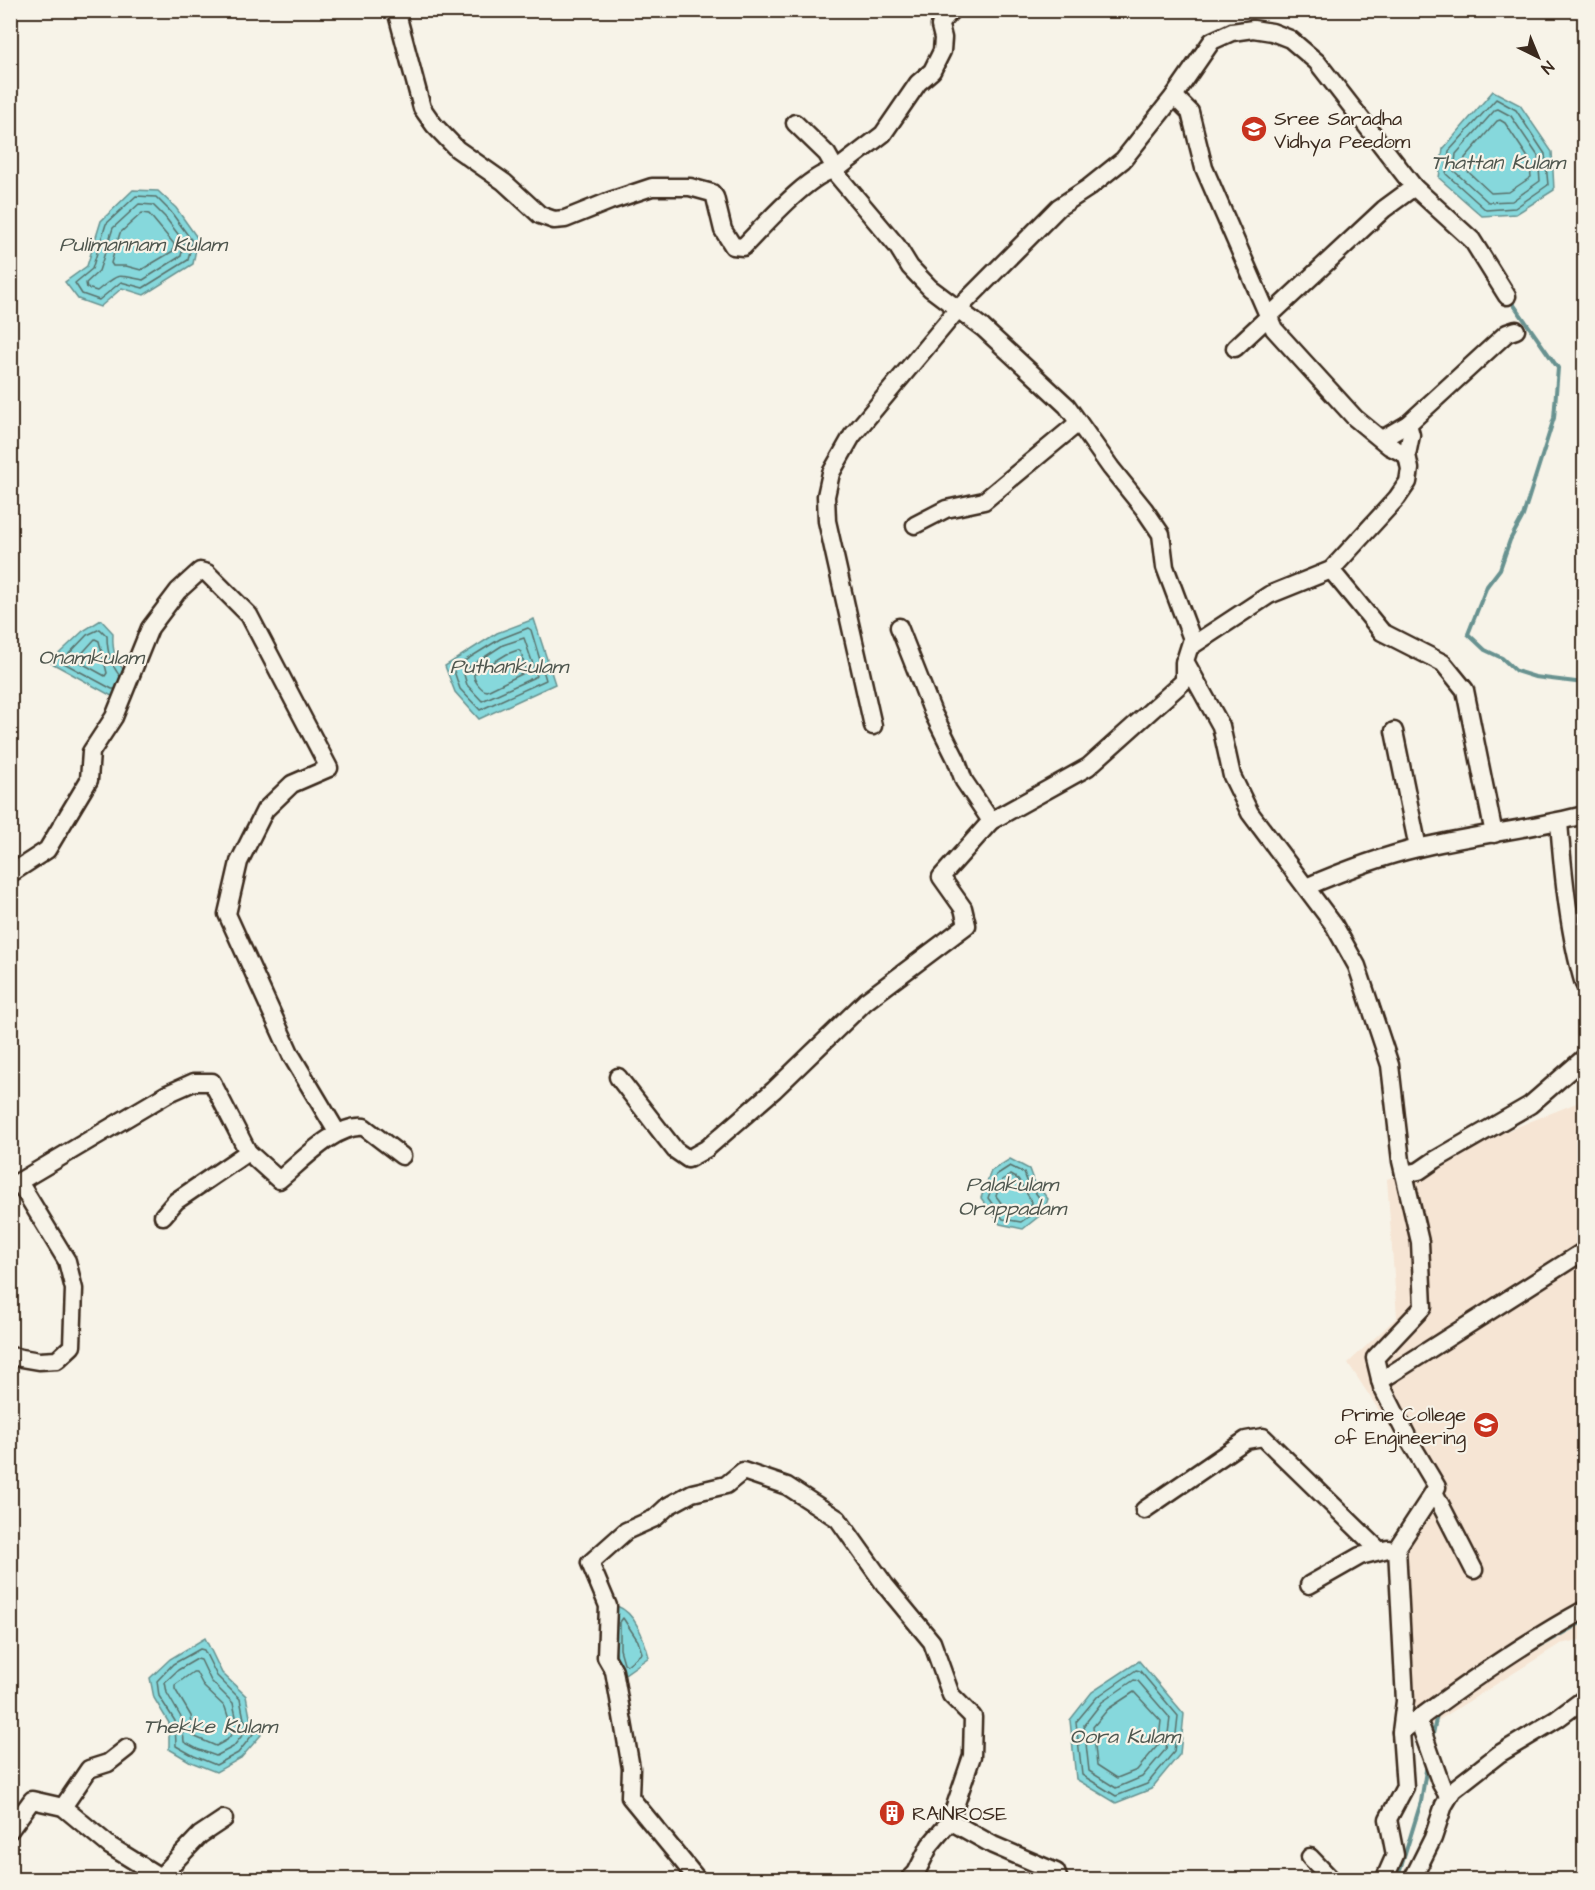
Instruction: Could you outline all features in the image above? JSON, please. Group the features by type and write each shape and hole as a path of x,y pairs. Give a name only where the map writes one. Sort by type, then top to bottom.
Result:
{"street":[{"path":"396,10 422,108 457,149 504,182 540,215 565,219 610,201 652,188 690,187 712,193 726,236 733,246 743,247 789,201 824,172 836,170 883,134 918,83 932,71 942,51 941,21 952,10"},
{"path":"873,726 827,521 826,496 831,473 852,436 958,309 1059,207 1088,188 1123,160 1174,96 1212,41 1232,32 1253,29 1272,32 1290,39 1317,62 1414,187 1472,240 1507,296"},
{"path":"1174,96 1190,112 1204,168 1274,329 1355,418 1389,446 1407,455"},
{"path":"795,123 827,154 837,175 897,246 910,267 930,288 983,328 1067,406 1161,534 1166,567 1193,645 1269,595 1331,570 1397,498 1408,482 1410,469 1407,455 1411,435 1408,424"},
{"path":"1235,348 1384,210 1414,187"},
{"path":"1382,439 1408,424 1507,333 1516,330"},
{"path":"915,525 946,509 984,501 1078,423"},
{"path":"1331,570 1382,632 1443,663 1465,690 1494,834"},
{"path":"10,874 47,850 89,780 91,752 114,717 150,628 178,591 200,571 207,573 249,615 329,768 292,784 265,810 239,862 227,914 291,1054 337,1132"},
{"path":"899,627 933,713 956,759 964,781 991,821"},
{"path":"618,1077 675,1150 688,1159 706,1149 774,1090 866,1001 967,925 963,908 941,877 991,821 1088,766 1184,681 1185,661 1192,639"},
{"path":"1185,661 1221,726 1232,776 1250,813 1334,925 1357,966 1390,1065 1404,1174 1420,1242 1423,1307 1375,1358 1380,1381 1409,1440 1437,1487 1397,1548 1405,1701 1401,1732 1405,1787 1388,1819 1395,1855 1384,1880"},
{"path":"1394,731 1418,848"},
{"path":"1306,887 1355,866 1418,848 1559,822 1584,815"},
{"path":"1559,822 1562,865 1584,984"},
{"path":"1404,1174 1419,1171 1530,1105 1584,1058"},
{"path":"10,1356 39,1361 57,1360 72,1346 75,1289 67,1262 15,1184 167,1094 194,1082 213,1082 248,1152 279,1180 337,1132 357,1126 364,1127 402,1156"},
{"path":"163,1216 176,1201 248,1152"},
{"path":"1380,1381 1584,1251"},
{"path":"1144,1510 1246,1440 1263,1437 1379,1550"},
{"path":"698,1880 630,1797 631,1768 614,1671 606,1657 608,1606 590,1563 626,1531 655,1518 668,1506 692,1494 726,1485 742,1471 787,1486 838,1519 885,1585 932,1642 951,1695 973,1717 972,1756 950,1821 930,1845 916,1873 909,1880"},
{"path":"1434,1492 1474,1570"},
{"path":"1309,1584 1360,1556 1379,1550 1397,1548"},
{"path":"1401,1732 1545,1632 1584,1610"},
{"path":"1412,1880 1433,1838 1448,1796 1453,1790 1499,1754 1557,1719 1584,1699"},
{"path":"1418,1719 1441,1784 1448,1796"},
{"path":"63,1807 89,1769 108,1763 127,1748"},
{"path":"10,1830 32,1800 63,1807 110,1846 163,1878 200,1835 224,1819"},
{"path":"950,1821 993,1845 1056,1872 1059,1880"},
{"path":"1310,1857 1332,1880"}],"shaded area":[{"name":"Prime College of Engineering","path":"1584,1100 1584,1639 1560,1644 1415,1735 1400,1653 1400,1592 1385,1551 1429,1487 1348,1363 1397,1317 1387,1179"}],"water":[{"name":"Thattan Kulam","path":"1493,91 1520,105 1552,152 1554,190 1516,214 1482,216 1439,178 1443,149"},
{"name":"Pulimannam Kulam","path":"133,190 158,191 176,208 198,239 193,264 144,295 122,288 100,307 78,299 65,282 87,266 101,221"},
{"name":"Puthankulam","path":"534,619 555,684 479,719 455,692 445,666 497,633"},
{"name":"Onamkulam","path":"101,620 113,633 115,656 128,675 117,699 50,662 83,631"},
{"name":"Palakulam Orappadam","path":"1010,1159 1029,1169 1033,1180 1048,1199 1043,1213 1023,1229 1000,1224 981,1198 991,1171"},
{"path":"617,1606 624,1609 634,1620 649,1657 622,1676 614,1642"},
{"name":"Thekke Kulam","path":"205,1638 222,1673 246,1696 250,1717 261,1735 241,1758 216,1772 191,1762 169,1749 169,1723 154,1698 150,1678 170,1659"},
{"name":"Oora Kulam","path":"1139,1661 1184,1714 1180,1754 1151,1789 1116,1803 1076,1779 1070,1720 1092,1692"}],"waterway":[{"path":"1509,298 1558,368 1554,418 1523,516 1510,540 1500,569 1487,586 1468,634 1485,650 1502,658 1516,671 1535,677 1584,683"},
{"path":"1522,1656 1584,1621"},
{"path":"1432,1739 1439,1712"},
{"path":"1397,1880 1421,1802 1427,1764"}],"place":[{"name":"Sree Saradha Vidhya Peedom","path":"1254,129"},
{"name":"Prime College of Engineering","path":"1486,1425"},
{"name":"RAINROSE","path":"892,1813"}]}
